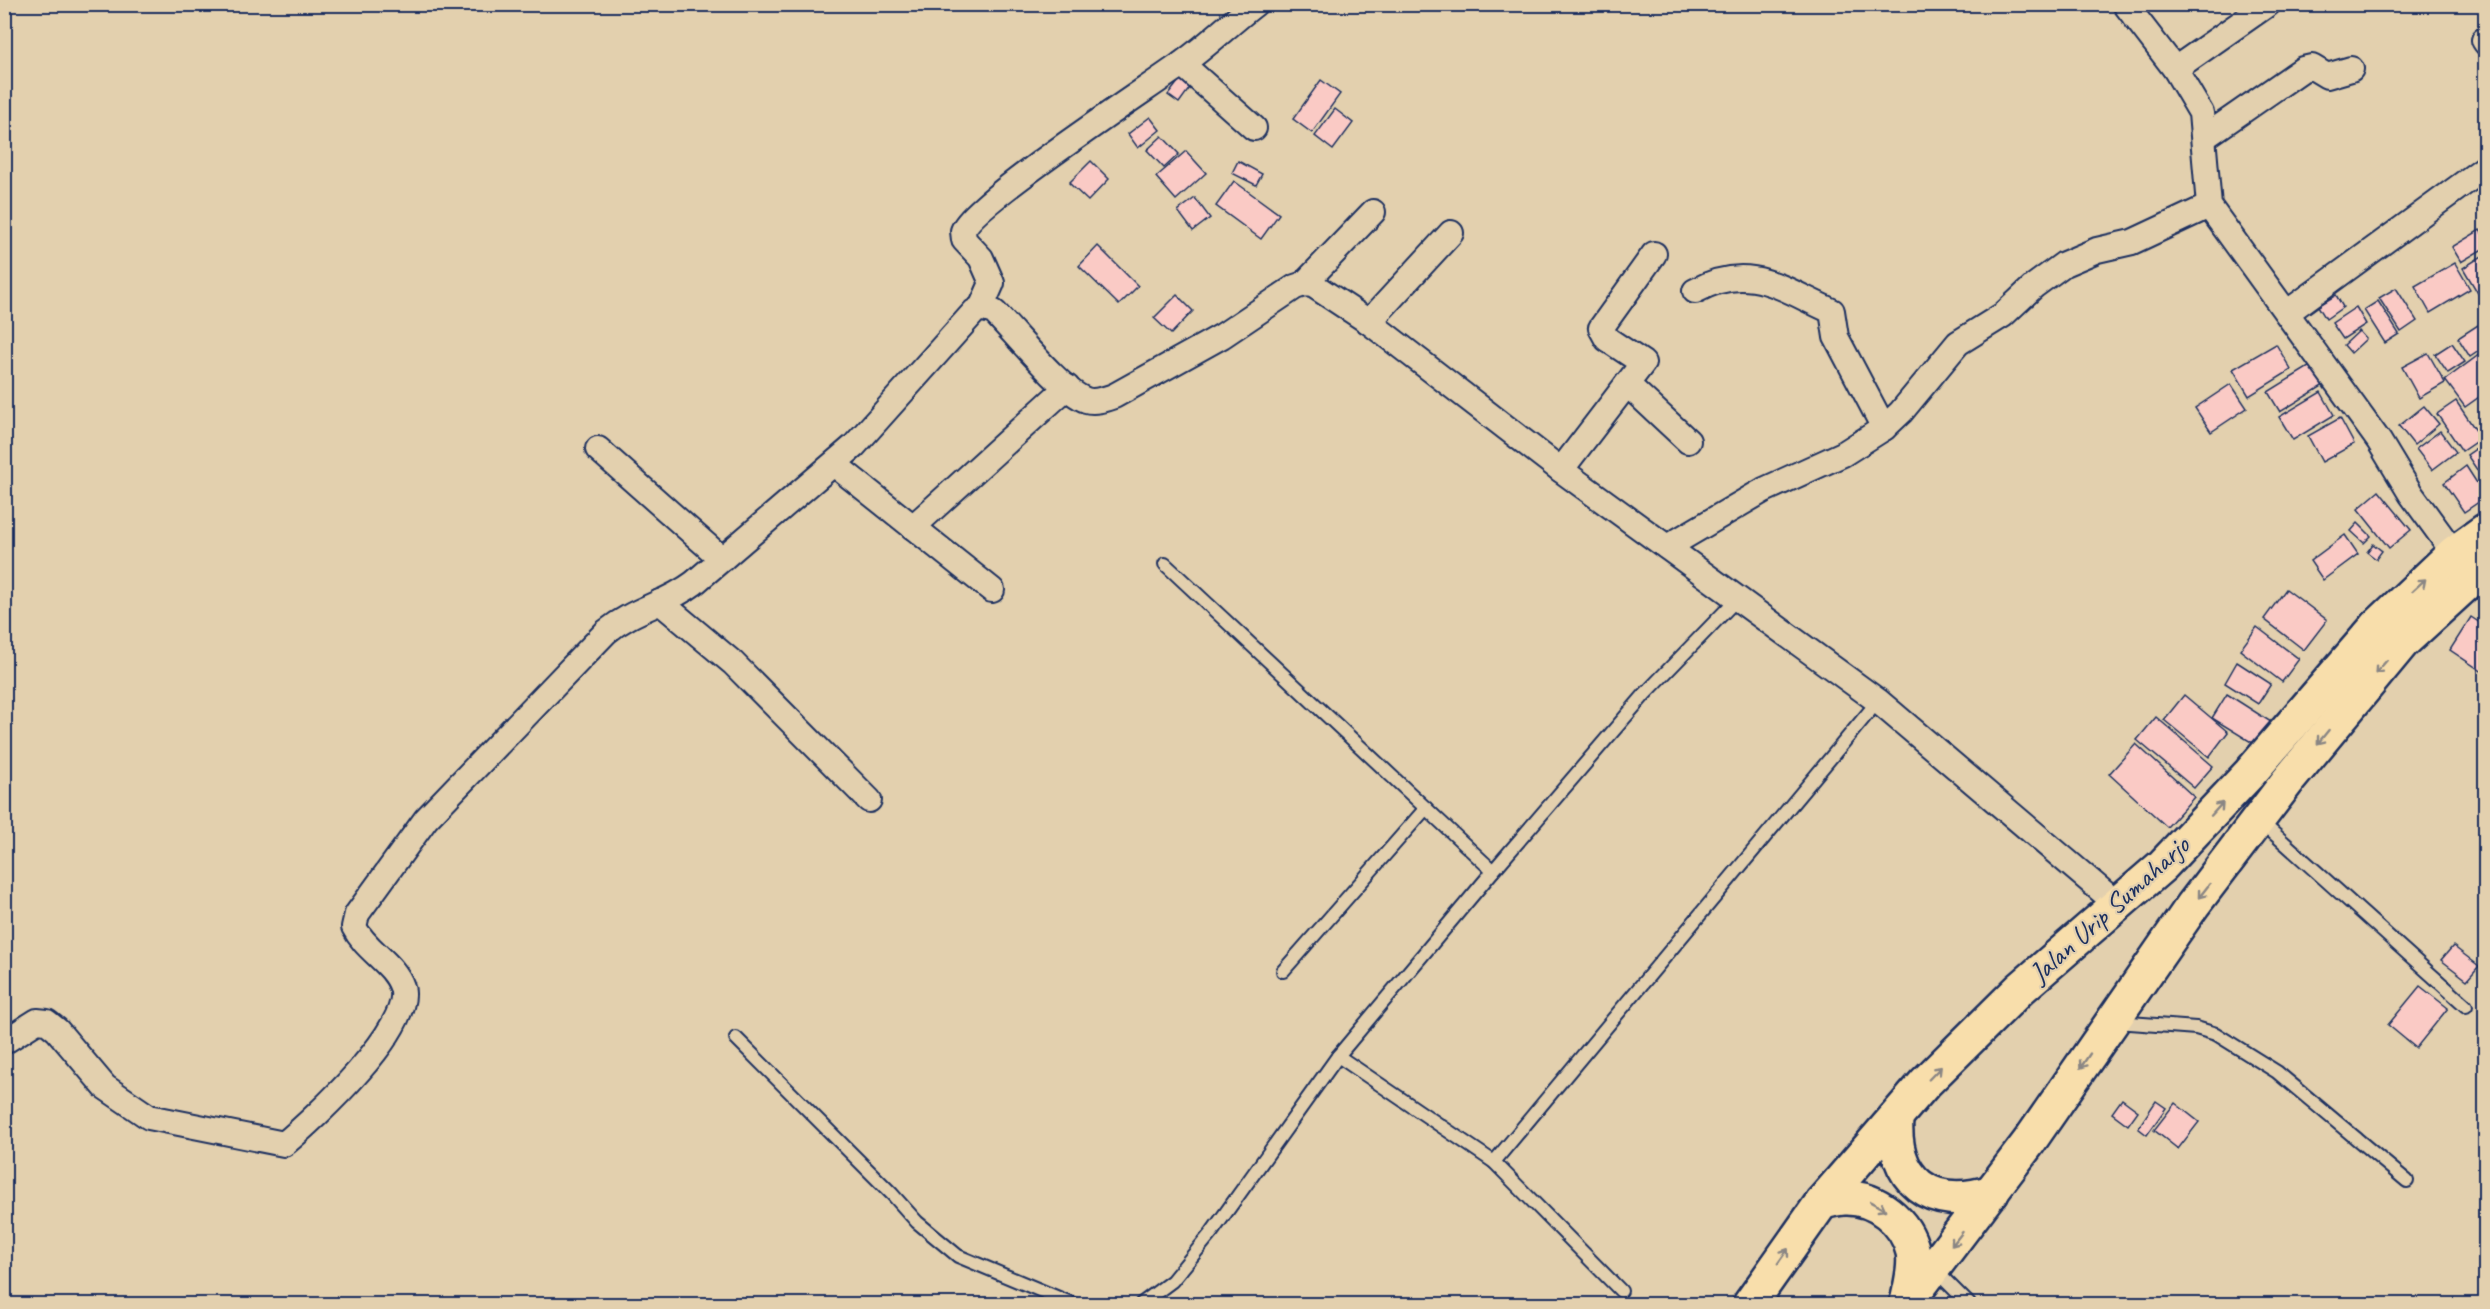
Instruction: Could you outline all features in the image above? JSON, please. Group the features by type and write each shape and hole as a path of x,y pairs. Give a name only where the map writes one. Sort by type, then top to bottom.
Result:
{"highway":[{"name":"Jalan Urip Sumaharjo","path":"1750,1305 1822,1202 1896,1116 1973,1033 2116,903 2162,866 2349,681 2390,634 2454,553 2486,530"},
{"name":"Jalan Urip Sumaharjo","path":"2390,634 2486,566"},
{"name":"Jalan Urip Sumaharjo","path":"1906,1304 1992,1192 2193,904 2259,820 2349,681"},
{"path":"1896,1116 1895,1142 1903,1166 1919,1185 1942,1197 1967,1200 1992,1192"},
{"path":"1822,1202 1845,1198 1869,1201 1889,1212 1904,1230 1913,1252 1913,1276 1906,1304"}],"street":[{"path":"4,1042 37,1021 47,1022 105,1087 149,1117 284,1144 341,1090 383,1043 404,995 397,976 360,938 354,927 357,914 426,819 614,625 635,611 681,593 834,464 884,415 966,319 981,308 992,283 981,258 964,240 963,231 974,214 1072,140 1182,64 1255,4"},
{"path":"2125,4 2175,69 2201,113 2205,136 2209,206 2288,312 2454,553"},
{"path":"2175,69 2268,4"},
{"path":"1182,64 1254,128"},
{"path":"2205,136 2303,69 2312,67 2327,76 2351,69"},
{"path":"2288,312 2486,166"},
{"path":"1667,546 1764,490 1843,454 1884,428 1934,374 1958,343 2003,315 2034,286 2064,264 2097,250 2132,242 2209,206"},
{"path":"981,308 994,312 1067,387 1087,400 1099,400 1114,396 1222,336 1295,287 1304,284 1373,212"},
{"path":"1369,322 1451,232"},
{"path":"1561,470 1643,363 1607,339 1601,328 1654,254"},
{"path":"1695,291 1714,280 1733,276 1750,277 1832,311 1836,337 1884,428"},
{"path":"1304,284 1320,289 1369,322 1561,470 1878,701 2116,903"},
{"path":"1627,384 1688,441"},
{"path":"914,527 1067,387"},
{"path":"598,449 722,559"},
{"path":"834,464 992,590"},
{"path":"660,602 733,663 812,740 869,800"}],"lane":[{"path":"1165,564 1492,872"},
{"path":"1141,1305 1172,1281 1212,1232 1338,1056 1492,872 1645,694 1737,599"},
{"path":"1494,1162 1878,701"},
{"path":"1283,971 1426,808"},
{"path":"2259,820 2466,1006"},
{"path":"2112,1022 2196,1028 2216,1034 2277,1072 2407,1181"},
{"path":"736,1038 917,1222 958,1256 1073,1305"},
{"path":"1338,1056 1494,1162 1621,1291"},
{"path":"1934,1269 1969,1305"}],"building":[{"path":"1182,77 1192,85 1179,103 1168,95"},
{"path":"1321,80 1340,94 1312,133 1293,119"},
{"path":"1335,109 1353,123 1333,150 1315,136"},
{"path":"1150,117 1160,130 1138,148 1128,134"},
{"path":"1162,136 1179,154 1164,168 1147,150"},
{"path":"1186,151 1206,173 1176,200 1156,177"},
{"path":"1091,161 1109,179 1088,201 1069,183"},
{"path":"1238,161 1262,174 1256,185 1232,173"},
{"path":"1234,181 1279,214 1261,239 1216,206"},
{"path":"1195,198 1210,218 1193,231 1178,211"},
{"path":"2480,230 2486,239 2486,247 2461,262 2452,247"},
{"path":"1098,246 1138,286 1119,305 1079,266"},
{"path":"2482,256 2486,263 2486,291 2479,295 2463,268"},
{"path":"2455,263 2470,289 2430,313 2415,286"},
{"path":"2396,288 2417,321 2401,332 2379,298"},
{"path":"1177,295 1193,311 1171,334 1154,318"},
{"path":"2336,295 2343,307 2326,319 2318,306"},
{"path":"2378,301 2399,334 2385,343 2364,310"},
{"path":"2356,307 2366,324 2343,339 2332,323"},
{"path":"2478,325 2486,335 2486,346 2470,357 2458,338"},
{"path":"2359,331 2366,339 2351,353 2344,345"},
{"path":"2452,343 2465,362 2448,373 2435,354"},
{"path":"2276,344 2291,370 2249,396 2233,369"},
{"path":"2428,353 2445,383 2419,398 2402,367"},
{"path":"2480,354 2486,361 2486,392 2465,407 2445,380"},
{"path":"2312,365 2324,385 2280,412 2268,392"},
{"path":"2231,384 2247,408 2211,432 2195,408"},
{"path":"2321,392 2334,415 2293,440 2279,417"},
{"path":"2456,401 2481,438 2462,451 2437,414"},
{"path":"2424,406 2439,424 2414,445 2399,426"},
{"path":"2340,418 2354,444 2322,462 2308,436"},
{"path":"2440,431 2456,452 2432,470 2416,449"},
{"path":"2486,442 2486,483 2467,455"},
{"path":"2466,466 2486,497 2464,512 2444,483"},
{"path":"2379,491 2411,530 2389,548 2358,509"},
{"path":"2358,523 2371,536 2364,543 2351,531"},
{"path":"2345,535 2358,554 2323,580 2310,561"},
{"path":"2373,544 2382,551 2376,559 2367,552"},
{"path":"2286,589 2327,620 2304,650 2264,619"},
{"path":"2471,617 2486,627 2486,674 2450,650"},
{"path":"2257,627 2299,659 2282,682 2240,650"},
{"path":"2237,662 2271,684 2258,704 2225,683"},
{"path":"2227,694 2271,722 2256,745 2212,718"},
{"path":"2184,695 2228,732 2209,757 2164,720"},
{"path":"2156,717 2213,766 2194,788 2137,740"},
{"path":"2136,744 2194,797 2167,827 2109,774"},
{"path":"2453,946 2479,966 2467,980 2441,960"},
{"path":"2420,986 2448,1008 2416,1048 2388,1025"},
{"path":"2122,1099 2138,1111 2128,1125 2112,1113"},
{"path":"2156,1101 2166,1108 2147,1135 2138,1128"},
{"path":"2175,1103 2199,1122 2178,1149 2154,1130"}]}
